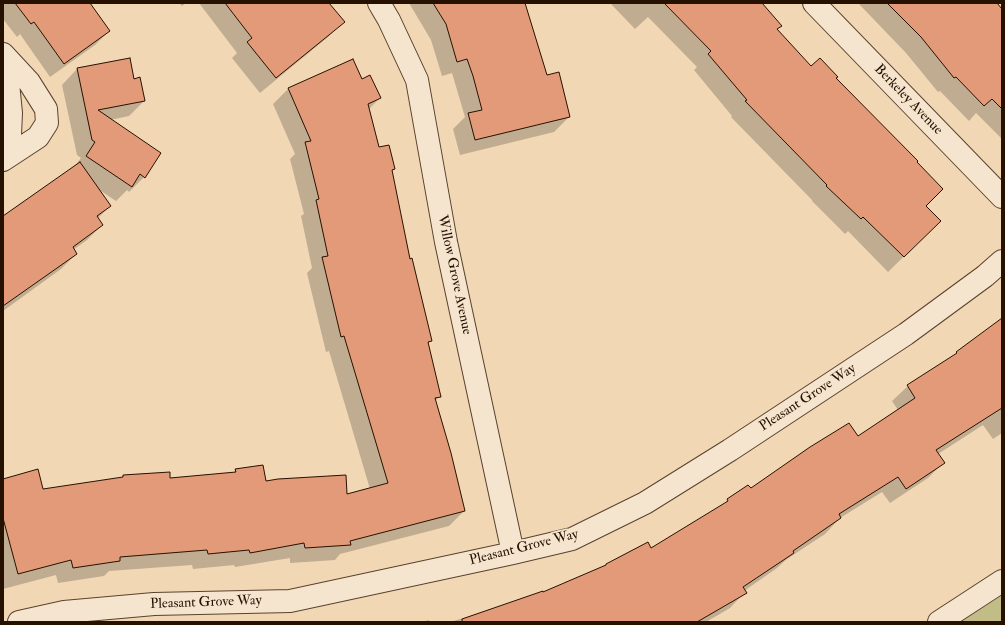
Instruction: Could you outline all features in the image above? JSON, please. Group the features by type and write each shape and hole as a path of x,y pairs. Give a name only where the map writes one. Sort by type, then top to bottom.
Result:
{"street":[{"name":"Willow Grove Avenue","path":"379,3 389,20 417,80 446,242 513,553"},
{"name":"Berkeley Avenue","path":"814,3 1002,197"},
{"path":"3,54 29,82 46,109 47,123 38,137 3,160"},
{"path":"3,68 8,83 11,113 10,136 3,160"},
{"name":"Pleasant Grove Way","path":"18,622 64,612 154,604 290,600 513,553 572,539 646,503 730,450 906,334 985,276 1002,261"},
{"path":"939,622 1002,581"}],"shaded area":[{"path":"1002,595 1002,622 961,622"}],"building":[{"path":"15,3 90,3 110,31 64,64 34,22 31,24"},
{"path":"225,3 329,3 345,22 276,78 247,42 252,38"},
{"path":"433,3 525,3 547,75 559,72 570,117 475,140 468,113 482,110 473,76 467,59 457,62 446,24"},
{"path":"664,3 762,3 782,26 777,29 811,66 820,58 838,77 836,78 918,161 917,162 943,189 926,206 941,221 904,257 863,217 861,219 826,186 827,185 745,101 747,100 708,54 711,51"},
{"path":"887,3 997,3 1002,9 1002,109 992,99 984,106 956,77 954,78 921,37"},
{"path":"130,58 134,79 140,77 145,101 98,110 161,153 145,178 140,174 132,187 86,156 95,142 92,140 77,68"},
{"path":"353,59 362,79 370,75 381,98 368,104 379,147 389,145 395,169 392,170 410,259 412,258 432,341 428,342 441,397 435,398 451,453 465,511 350,541 351,545 305,548 304,543 250,553 249,550 208,554 207,550 120,557 120,561 73,568 71,560 18,574 3,518 3,479 38,469 43,489 123,477 123,475 170,472 170,478 236,472 235,469 263,465 266,481 346,475 347,494 388,483 344,336 341,337 322,257 328,256 316,200 319,199 305,142 311,141 288,88"},
{"path":"80,162 111,206 97,216 103,225 73,247 77,254 3,306 3,216"},
{"path":"1002,318 1002,408 936,450 945,463 906,489 898,477 839,514 841,518 793,551 794,553 743,587 747,593 697,622 462,622 462,619 543,592 606,565 648,542 651,548 728,501 727,499 748,485 751,488 810,447 849,423 858,436 915,398 907,385 957,353 956,352"}]}
